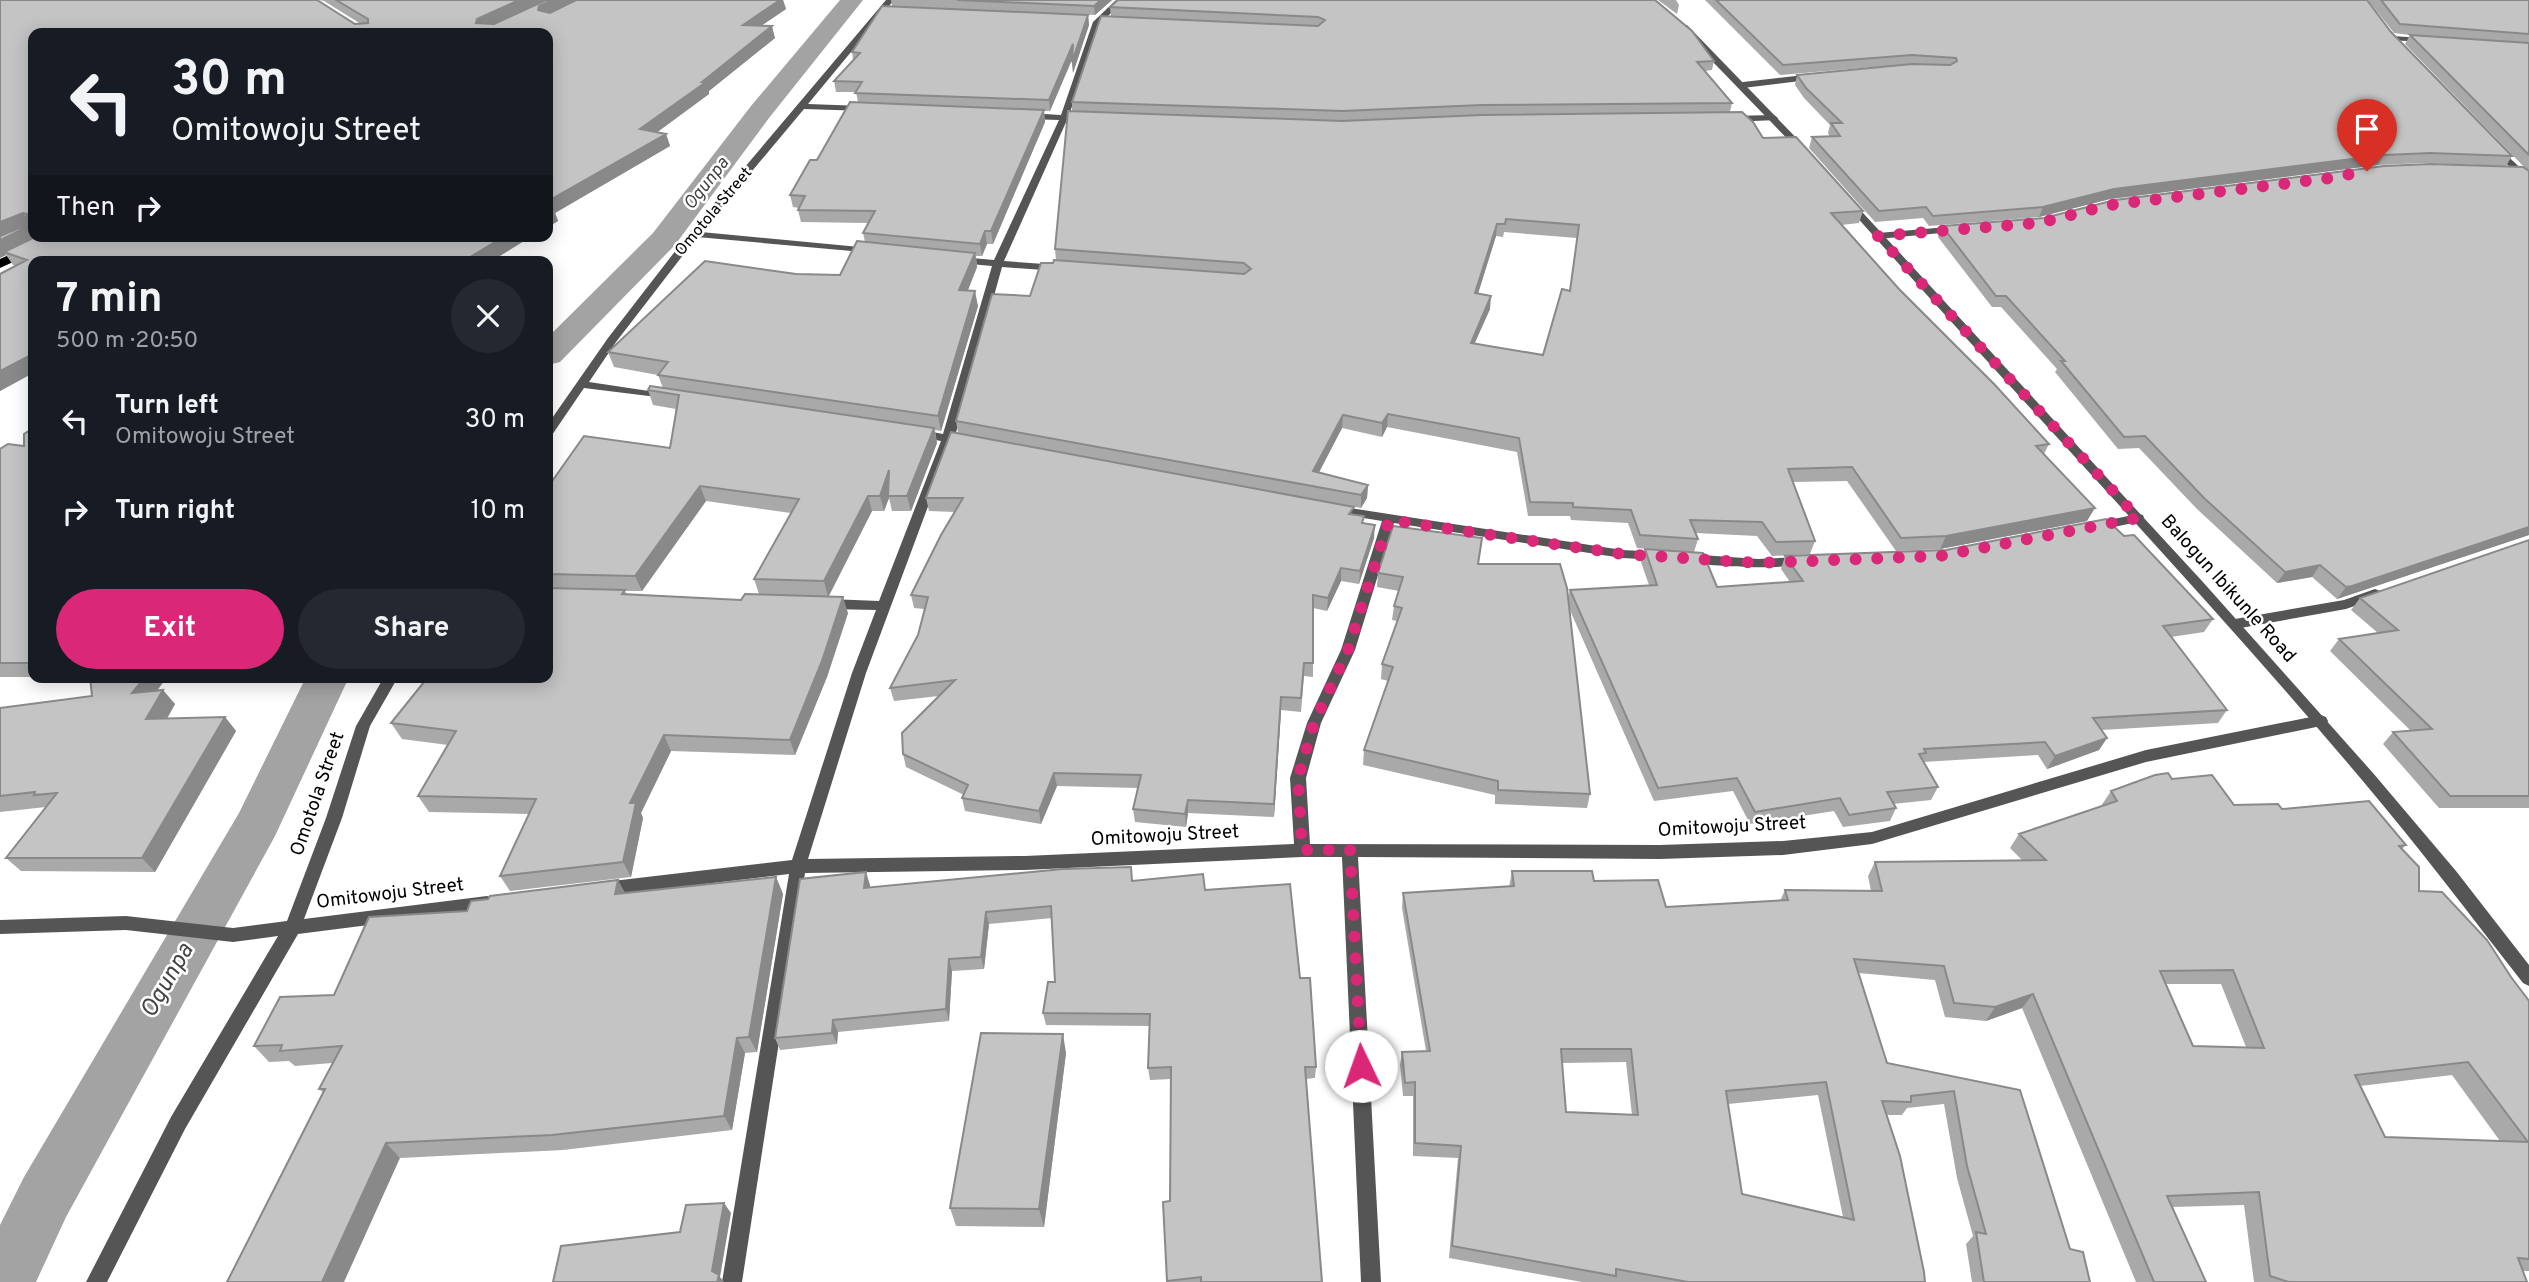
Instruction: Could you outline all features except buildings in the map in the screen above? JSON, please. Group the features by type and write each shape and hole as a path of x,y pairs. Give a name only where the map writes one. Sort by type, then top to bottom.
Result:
{"highway":[{"path":"0,264 50,242"}],"street":[{"name":"Omotola Street","path":"553,424 580,384 694,234 890,0"},
{"path":"732,1282 798,866 859,673 948,438 998,263 1064,118 1097,22 1120,0"},
{"path":"882,12 895,12"},
{"path":"1084,21 1111,22"},
{"path":"1678,21 1743,85 1809,157"},
{"path":"2383,28 2406,52"},
{"path":"2391,38 2432,41"},
{"path":"1743,85 1830,76"},
{"path":"802,106 871,109"},
{"path":"1023,116 1090,119"},
{"path":"1720,119 1774,118"},
{"path":"2492,145 2529,181"},
{"path":"2504,172 2518,172"},
{"name":"Balogun Ibikunle Road","path":"1843,197 2321,721 2419,835 2529,978"},
{"path":"1878,236 1972,228"},
{"path":"694,234 887,253"},
{"path":"943,258 1066,268"},
{"path":"580,384 689,400"},
{"path":"907,432 975,443"},
{"path":"1324,508 1622,554 1758,563 1810,561"},
{"path":"2085,528 2138,518"},
{"path":"1302,850 1298,778 1314,723 1348,650 1389,520"},
{"path":"2235,624 2346,604 2392,589"},
{"path":"817,604 884,606"},
{"name":"Omotola Street","path":"96,1282 178,1123 293,928 334,818 363,726 388,683"},
{"name":"Omitowoju Street","path":"590,890 798,866 1024,863 1302,850 1660,852 1783,848 1872,838 2146,756 2321,721"},
{"path":"1350,850 1371,1282"},
{"name":"Omitowoju Street","path":"0,927 125,923 233,935 508,900"}],"waterway":[{"name":"Ogunpa","path":"553,350 664,239 760,112 852,0"},
{"name":"Ogunpa","path":"4,1282 45,1197 258,823 325,683"}],"route":[{"path":"1361,1066 1350,850 1302,850 1298,778 1314,723 1348,650 1389,520 1622,554 1758,563 1940,556 2138,518 1878,236 2039,223 2110,205 2331,178 2367,171"}]}
